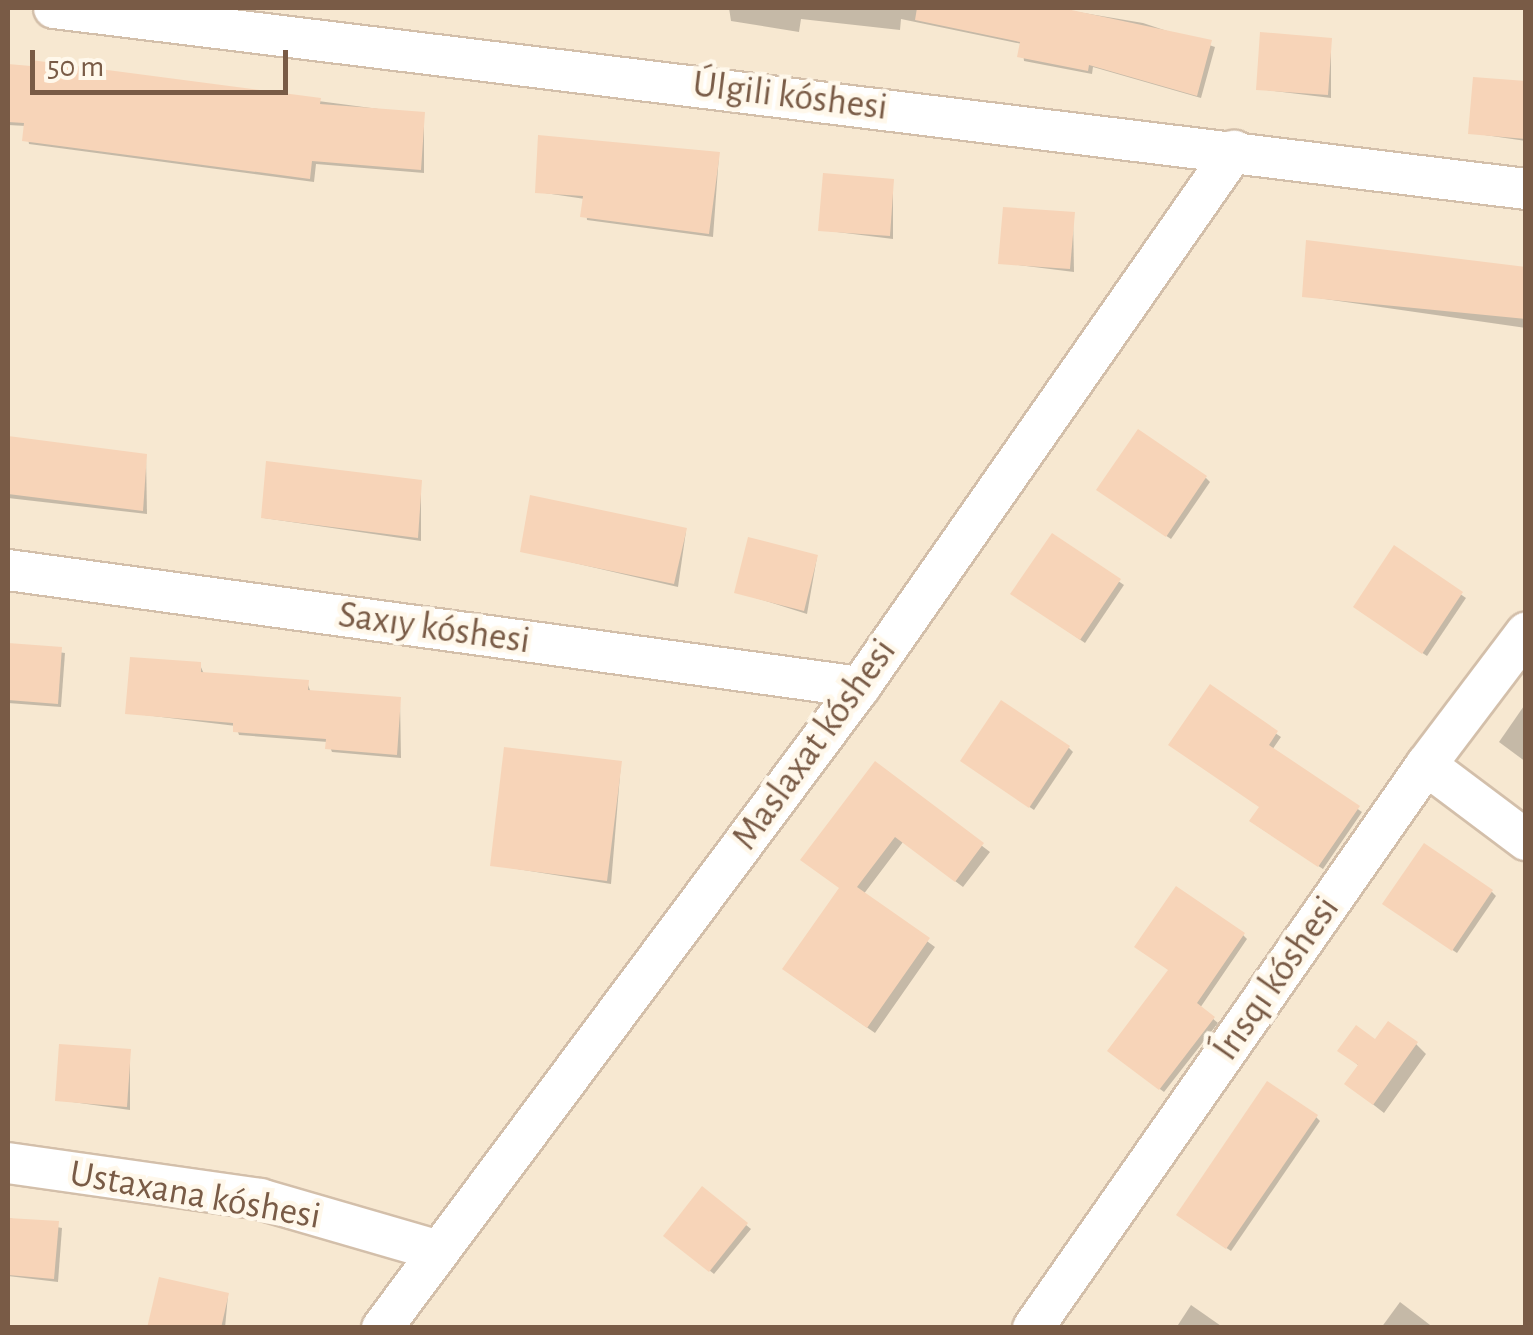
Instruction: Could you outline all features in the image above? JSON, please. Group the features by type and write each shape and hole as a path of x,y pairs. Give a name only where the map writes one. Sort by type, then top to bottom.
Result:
{"street":[{"name":"Úlgili kóshesi","path":"54,8 1526,188"},
{"name":"Maslaxat kóshesi","path":"382,1328 860,687 1234,151"},
{"name":"Saxıy kóshesi","path":"8,570 860,687"},
{"name":"Írısqı kóshesi","path":"1043,1324 1426,765 1526,633"},
{"path":"1426,765 1526,840"},
{"name":"Ustaxana kóshesi","path":"8,1163 260,1199 439,1252"}],"shaded area":[{"path":"8,8 1525,8 1525,1327 8,1327"}],"building":[{"path":"917,8 1062,8 1212,40 1197,96 1089,65 1088,71 1017,57 1020,42 915,20"},
{"path":"1260,32 1332,38 1328,95 1256,90"},
{"path":"31,60 321,98 320,104 425,112 421,170 312,161 310,179 22,141 24,123 8,122 8,64 31,66"},
{"path":"1473,77 1526,81 1526,139 1468,134"},
{"path":"538,135 720,152 709,234 580,217 583,196 535,193"},
{"path":"823,173 894,179 890,236 818,231"},
{"path":"1003,207 1075,212 1070,269 998,264"},
{"path":"1306,240 1526,267 1526,319 1302,297"},
{"path":"1138,429 1207,476 1166,537 1096,490"},
{"path":"8,436 147,454 143,511 8,494"},
{"path":"266,461 422,480 418,538 261,518"},
{"path":"530,495 687,528 674,584 520,552"},
{"path":"1052,533 1121,579 1080,640 1010,594"},
{"path":"748,537 818,555 804,611 734,593"},
{"path":"1394,545 1463,592 1422,654 1353,607"},
{"path":"8,643 62,647 58,704 8,700"},
{"path":"130,657 201,662 201,672 309,680 308,690 401,697 397,755 325,749 326,739 233,732 233,723 125,714"},
{"path":"1210,684 1278,731 1269,745 1360,806 1318,867 1249,821 1259,807 1168,745"},
{"path":"1001,700 1070,746 1029,808 960,761"},
{"path":"504,747 622,761 607,881 490,866"},
{"path":"875,761 984,843 955,882 895,837 857,887 930,938 867,1028 782,969 839,888 800,860"},
{"path":"1424,843 1493,890 1452,951 1382,904"},
{"path":"1176,886 1245,933 1197,1003 1215,1017 1159,1090 1107,1051 1168,970 1134,947"},
{"path":"1388,1021 1418,1042 1373,1105 1344,1084 1358,1065 1337,1051 1356,1025 1375,1039"},
{"path":"59,1044 131,1049 127,1107 55,1101"},
{"path":"1267,1081 1318,1115 1226,1249 1176,1215"},
{"path":"702,1186 748,1223 709,1272 663,1236"},
{"path":"8,1218 59,1221 54,1279 8,1275"},
{"path":"159,1277 229,1293 221,1328 147,1328"}]}
